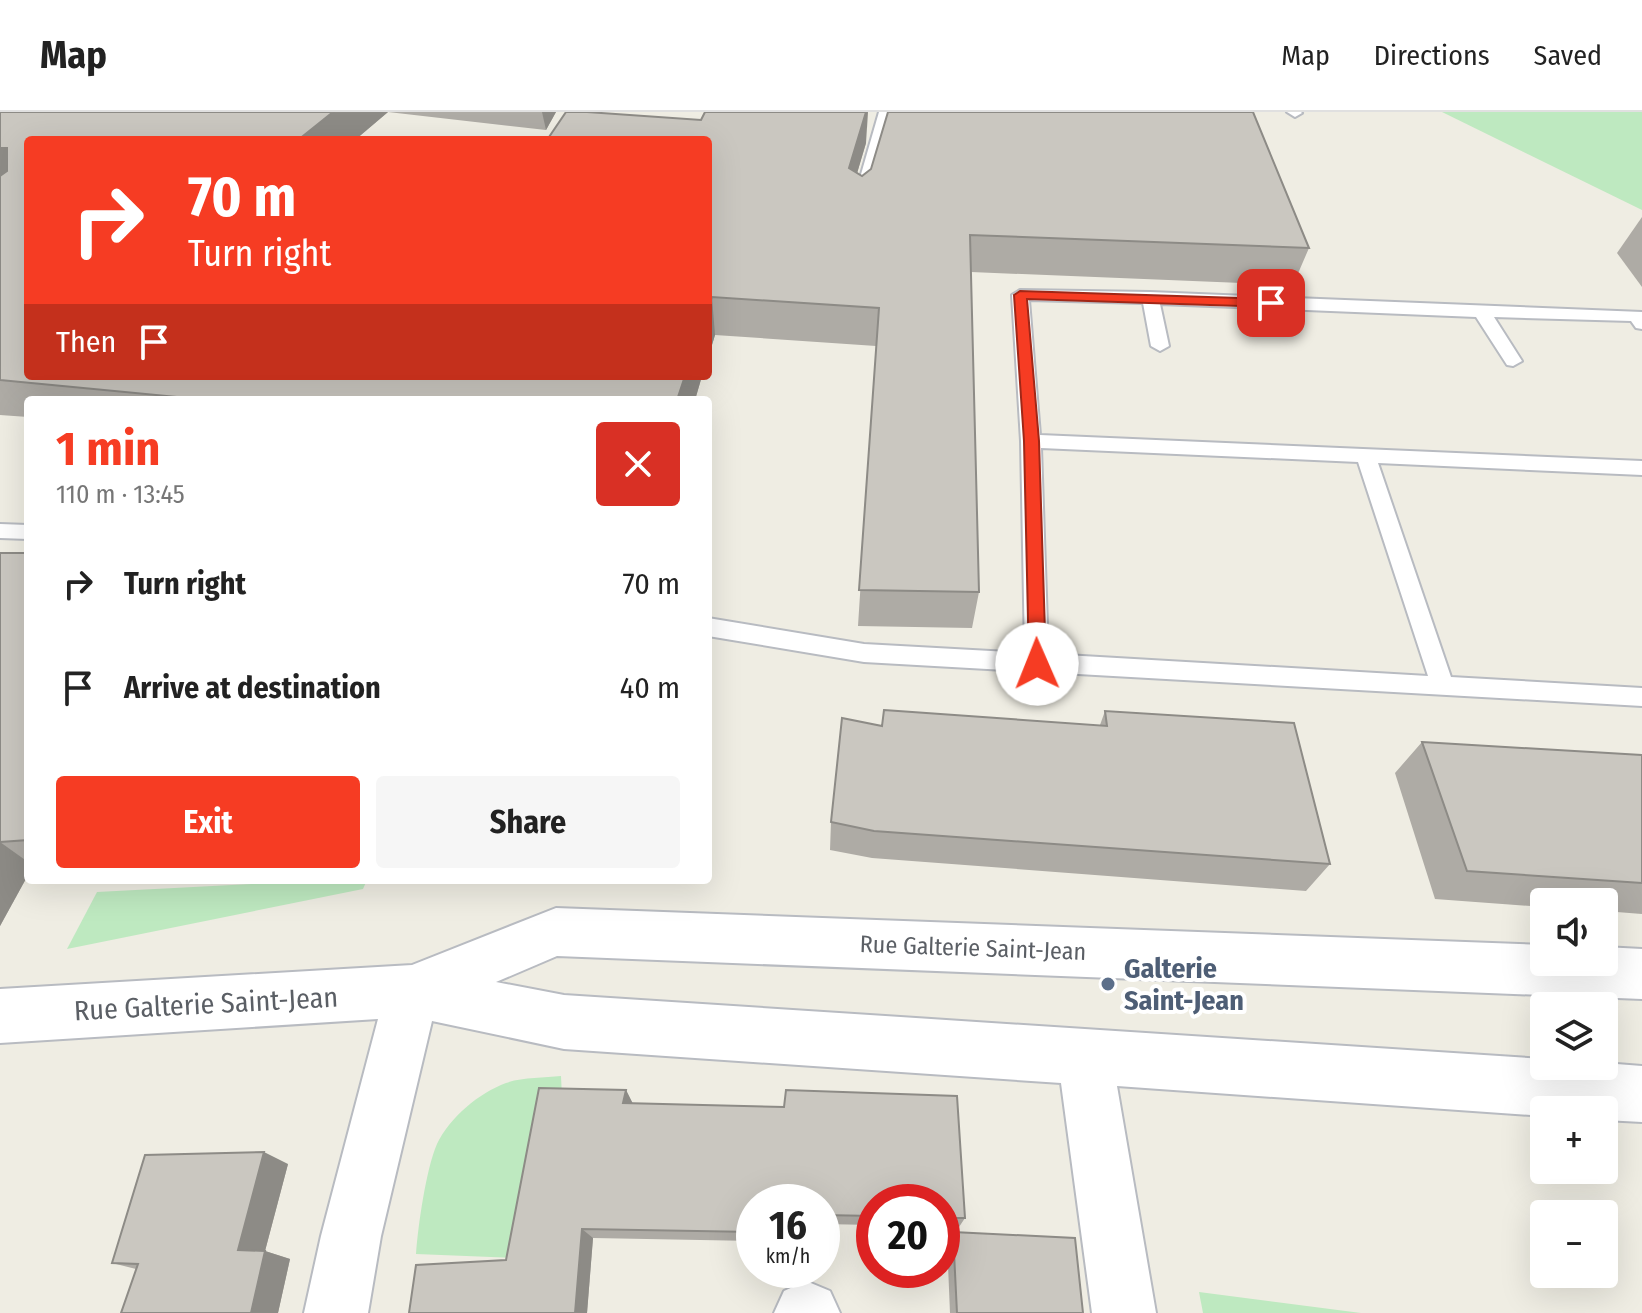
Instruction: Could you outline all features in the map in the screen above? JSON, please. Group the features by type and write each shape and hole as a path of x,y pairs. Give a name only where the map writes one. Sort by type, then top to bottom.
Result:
{"street":[{"name":"Rue Galterie Saint-Jean","path":"412,991 556,932 1642,974"},
{"name":"Rue Galterie Saint-Jean","path":"0,1016 412,991 564,1022 1642,1094"},
{"path":"336,1313 351,1236 412,991"},
{"path":"1085,1059 1124,1313"}],"lane":[{"path":"859,205 886,112"},
{"path":"1037,664 1031,441 1020,295 1150,297 1483,314 1636,316 1642,324"},
{"path":"1150,297 1160,346"},
{"path":"1483,314 1513,361"},
{"path":"1031,441 1642,468"},
{"path":"1366,456 1442,684"},
{"path":"0,531 24,532"},
{"path":"712,628 864,653 1642,697"}],"green space":[{"path":"1442,112 1642,112 1642,210"},
{"path":"252,884 365,884 363,889 67,949 97,892"},
{"path":"561,1076 562,1097 516,1258 416,1254 429,1168 437,1144 449,1124 466,1107 496,1087 519,1080"},
{"path":"1199,1292 1361,1313 1203,1313"}],"building":[{"path":"0,112 333,112 303,136 24,136 24,380 684,380 678,396 167,396 0,380 0,176 7,171 7,148 0,148"},
{"path":"566,112 701,120 705,112 866,112 849,168 862,176 871,169 888,112 1253,112 1309,248 970,235 979,592 859,590 879,308 712,297 712,136 550,136"},
{"path":"0,553 24,553 24,840 0,842"},
{"path":"884,710 1107,726 1105,711 1294,723 1330,864 874,831 831,822 842,718 882,726"},
{"path":"1422,742 1642,755 1642,883 1467,871"},
{"path":"539,1088 626,1090 623,1103 784,1107 786,1090 957,1096 965,1218 960,1218 960,1184 856,1184 856,1216 840,1215 840,1184 736,1184 736,1232 582,1229 575,1313 409,1313 416,1265 506,1260"},
{"path":"264,1152 238,1250 265,1251 251,1313 121,1313 138,1264 112,1263 145,1155"},
{"path":"960,1232 1075,1238 1083,1313 957,1313"}],"place":[{"name":"Galterie Saint-Jean","path":"1108,984"}],"route":[{"path":"1037,664 1031,441 1020,295 1271,303"}]}
